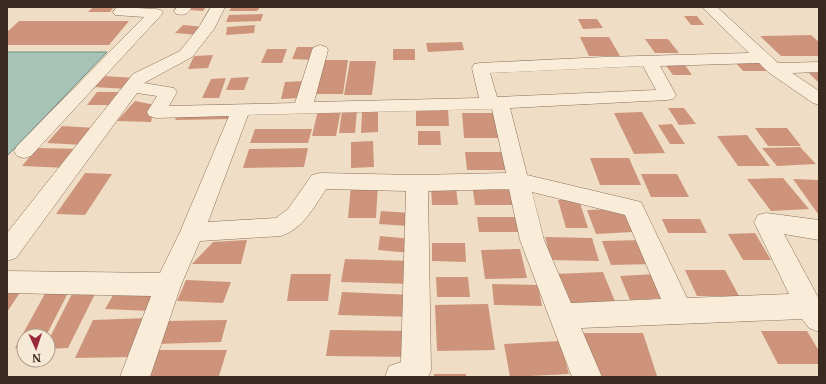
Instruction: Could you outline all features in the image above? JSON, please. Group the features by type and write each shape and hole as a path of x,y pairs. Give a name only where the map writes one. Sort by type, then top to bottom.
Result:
{"street":[{"path":"24,151 156,13 120,12 124,7"},
{"path":"7,251 139,78 186,54 206,29 218,7"},
{"path":"709,7 768,63 819,100"},
{"path":"303,107 320,50"},
{"path":"132,87 168,92 156,112 495,103 667,94 648,61"},
{"path":"587,377 532,240 519,181 495,103 480,68 648,61 768,63 819,66"},
{"path":"135,377 168,285 192,232 241,109"},
{"path":"192,232 281,228 296,215 320,181 417,183 519,181 633,208 679,311"},
{"path":"400,377 411,376 416,370 417,183"},
{"path":"562,316 679,311 814,313 766,222 819,230"},
{"path":"7,282 168,285"}],"shaded area":[{"path":"7,52 107,52 7,156"}],"building":[{"path":"93,7 114,7 110,12 88,12"},
{"path":"192,7 206,7 203,11 189,10"},
{"path":"232,7 260,7 257,11 229,11"},
{"path":"263,14 261,21 226,22 229,15"},
{"path":"684,16 697,16 704,25 691,25"},
{"path":"578,19 597,19 603,28 583,29"},
{"path":"19,21 129,21 109,45 7,45 7,32"},
{"path":"183,25 206,27 198,35 175,33"},
{"path":"255,25 254,33 226,35 227,27"},
{"path":"811,35 819,42 819,56 781,56 760,36"},
{"path":"580,37 609,37 620,56 589,56"},
{"path":"645,39 668,39 679,53 655,53"},
{"path":"462,42 464,50 428,52 426,43"},
{"path":"297,47 318,47 314,60 292,59"},
{"path":"267,49 287,49 282,63 261,63"},
{"path":"393,49 415,49 415,60 393,60"},
{"path":"213,55 208,68 188,69 194,56"},
{"path":"319,60 348,60 343,94 311,94"},
{"path":"350,61 376,61 372,95 344,95"},
{"path":"765,61 774,71 743,71 735,62"},
{"path":"683,62 692,75 673,75 664,63"},
{"path":"809,73 819,73 819,83"},
{"path":"103,76 137,78 128,89 93,87"},
{"path":"249,77 244,90 226,90 231,78"},
{"path":"226,78 219,98 202,98 211,79"},
{"path":"304,81 301,98 281,99 285,82"},
{"path":"97,92 124,92 114,105 87,105"},
{"path":"135,101 155,105 151,122 117,121"},
{"path":"416,108 448,108 449,126 416,126"},
{"path":"668,108 684,108 696,124 679,125"},
{"path":"237,110 233,119 175,120 179,111"},
{"path":"318,110 341,110 336,136 312,136"},
{"path":"342,111 357,111 355,133 339,133"},
{"path":"378,111 378,132 361,133 362,112"},
{"path":"642,112 665,153 634,154 614,113"},
{"path":"462,113 497,113 502,138 464,138"},
{"path":"672,124 685,144 670,144 658,125"},
{"path":"62,126 96,128 83,145 47,143"},
{"path":"755,128 787,128 801,146 768,146"},
{"path":"255,129 312,129 308,143 250,143"},
{"path":"418,131 440,131 441,145 418,145"},
{"path":"747,135 770,166 738,166 717,136"},
{"path":"373,141 374,167 351,168 351,142"},
{"path":"800,147 816,164 777,166 762,148"},
{"path":"37,148 82,149 68,168 22,166"},
{"path":"308,148 304,167 243,168 249,149"},
{"path":"465,152 506,152 509,170 467,170"},
{"path":"590,158 629,158 641,185 600,185"},
{"path":"85,173 112,174 85,215 56,214"},
{"path":"641,174 677,174 689,197 651,197"},
{"path":"783,178 809,209 771,211 747,179"},
{"path":"793,179 819,180 819,214 818,214"},
{"path":"378,184 376,218 348,218 351,185"},
{"path":"431,187 456,187 458,205 432,205"},
{"path":"473,190 510,190 513,205 475,205"},
{"path":"558,200 579,200 588,228 566,228"},
{"path":"622,209 633,232 596,234 587,210"},
{"path":"381,211 410,213 408,226 379,224"},
{"path":"477,217 519,217 522,232 479,232"},
{"path":"662,219 700,219 707,233 668,233"},
{"path":"755,233 771,260 743,260 728,234"},
{"path":"380,236 413,239 411,253 378,250"},
{"path":"545,237 592,238 599,261 551,260"},
{"path":"247,240 241,264 192,264 213,242"},
{"path":"644,240 655,264 611,265 602,241"},
{"path":"432,243 465,243 466,262 432,261"},
{"path":"520,249 527,278 485,279 481,250"},
{"path":"345,259 412,261 411,284 341,282"},
{"path":"685,270 725,270 739,296 697,296"},
{"path":"603,272 616,304 566,307 556,274"},
{"path":"291,274 331,274 328,301 287,301"},
{"path":"656,274 667,298 630,300 620,276"},
{"path":"436,277 468,277 470,297 437,297"},
{"path":"186,280 231,282 223,303 177,301"},
{"path":"7,282 27,282 7,312"},
{"path":"492,284 538,285 542,306 494,305"},
{"path":"70,289 50,328 26,328 47,290"},
{"path":"74,290 97,290 68,348 56,349 56,328 55,328"},
{"path":"115,292 159,293 151,311 105,309"},
{"path":"342,292 414,295 413,317 338,315"},
{"path":"488,304 495,350 437,351 435,305"},
{"path":"148,318 133,357 75,358 93,320"},
{"path":"227,320 221,342 157,344 165,321"},
{"path":"330,330 414,331 413,357 326,356"},
{"path":"761,331 807,331 819,351 819,364 778,364"},
{"path":"581,333 643,333 657,376 592,376"},
{"path":"560,341 569,374 510,377 504,344"},
{"path":"154,350 227,350 219,376 144,376"},
{"path":"434,374 466,374 466,377 434,377"}]}
